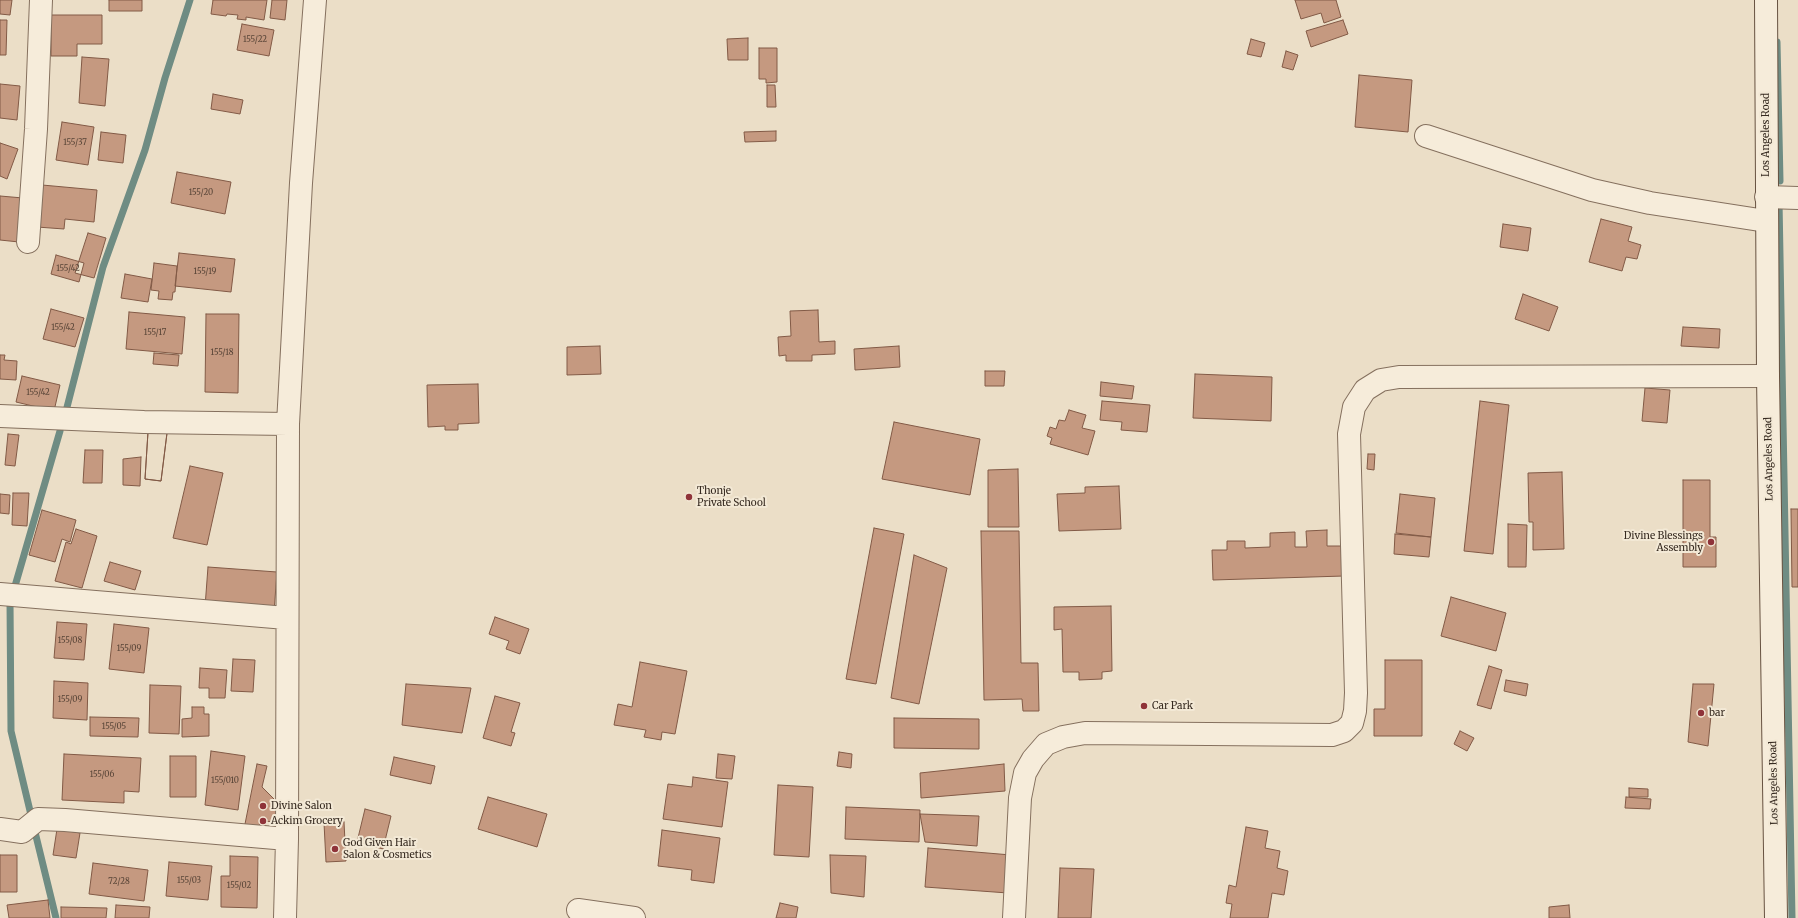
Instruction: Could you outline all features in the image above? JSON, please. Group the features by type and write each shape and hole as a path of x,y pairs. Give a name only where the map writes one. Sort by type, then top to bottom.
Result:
{"street":[{"path":"28,242 36,128 41,0"},
{"path":"285,918 287,839 286,618 288,424 301,175 315,0"},
{"name":"Los Angeles Road","path":"1766,0 1766,221 1776,918"},
{"path":"1426,136 1592,190 1650,204 1766,221"},
{"path":"1766,197 1798,198"},
{"path":"1014,918 1020,798 1025,773 1036,755 1046,744 1063,737 1085,733 1332,735 1344,732 1352,723 1355,711 1356,693 1349,434 1354,407 1365,390 1381,380 1399,376 1768,376"},
{"path":"0,416 144,422 288,424"},
{"path":"0,594 286,618"},
{"path":"0,829 22,832 38,820 65,820 287,839"},
{"path":"578,910 634,918"}],"building":[{"path":"0,0 12,0 10,15 0,14"},
{"path":"109,0 142,0 142,11 109,11"},
{"path":"213,0 267,0 264,20 246,17 246,20 237,19 238,15 227,14 226,16 211,14"},
{"path":"272,0 287,0 285,20 270,18"},
{"path":"1295,0 1336,0 1341,17 1324,23 1321,13 1301,19"},
{"path":"51,15 102,15 102,44 77,44 77,56 51,56"},
{"path":"0,20 7,20 6,55 0,55"},
{"path":"1343,20 1348,34 1311,47 1306,31"},
{"path":"242,24 274,30 269,56 237,50"},
{"path":"748,38 748,60 728,60 727,39"},
{"path":"1251,39 1265,43 1261,57 1247,54"},
{"path":"759,48 777,48 777,82 766,83 766,79 759,79"},
{"path":"1286,51 1298,55 1293,70 1282,67"},
{"path":"82,57 109,59 105,106 79,103"},
{"path":"1359,75 1412,80 1408,132 1355,127"},
{"path":"0,84 20,86 17,120 0,118"},
{"path":"767,85 775,85 776,107 767,107"},
{"path":"213,94 243,100 240,114 211,109"},
{"path":"62,122 94,127 88,165 56,160"},
{"path":"776,131 776,141 745,142 744,132"},
{"path":"101,132 126,135 123,163 98,160"},
{"path":"0,143 18,149 7,179 0,176"},
{"path":"177,172 231,182 225,214 171,203"},
{"path":"42,185 97,190 94,222 65,219 64,229 37,227"},
{"path":"0,196 23,198 19,242 0,240"},
{"path":"1601,219 1632,227 1628,241 1641,245 1637,259 1626,257 1622,271 1589,262"},
{"path":"1503,224 1531,228 1528,251 1500,247"},
{"path":"88,233 106,238 94,278 75,273"},
{"path":"179,253 235,259 231,292 175,286"},
{"path":"56,255 84,263 79,282 51,274"},
{"path":"154,263 177,266 175,292 173,292 172,300 158,299 159,291 151,290"},
{"path":"125,274 152,279 148,302 121,298"},
{"path":"1523,294 1558,307 1549,331 1515,319"},
{"path":"51,309 84,318 75,347 43,339"},
{"path":"818,310 819,342 835,341 835,354 812,355 812,361 786,361 786,355 779,356 778,337 791,336 790,311"},
{"path":"129,312 185,317 182,354 126,349"},
{"path":"206,314 239,314 238,393 205,392"},
{"path":"1683,327 1720,329 1719,348 1681,346"},
{"path":"600,346 601,374 567,375 567,347"},
{"path":"899,346 900,367 855,370 854,349"},
{"path":"154,353 179,355 178,366 153,364"},
{"path":"0,355 5,355 4,360 17,361 16,380 0,379"},
{"path":"985,371 1005,371 1004,386 985,386"},
{"path":"1195,374 1272,377 1271,421 1193,418"},
{"path":"22,376 60,385 54,411 16,402"},
{"path":"1101,382 1134,386 1132,399 1100,396"},
{"path":"478,384 479,423 458,424 458,430 445,430 445,426 428,427 427,385"},
{"path":"1645,388 1670,390 1667,423 1642,421"},
{"path":"1102,401 1150,405 1147,432 1121,430 1122,422 1100,420"},
{"path":"1480,401 1509,405 1493,554 1464,551"},
{"path":"1069,410 1086,415 1082,428 1095,431 1088,455 1050,444 1052,438 1047,436 1050,427 1056,429 1059,420 1065,421"},
{"path":"894,422 980,439 970,495 882,479"},
{"path":"148,432 167,433 161,481 145,479"},
{"path":"148,432 167,433 161,481 145,479"},
{"path":"8,434 19,435 15,466 5,465"},
{"path":"85,450 103,450 102,483 83,483"},
{"path":"1368,454 1375,454 1374,470 1367,469"},
{"path":"141,457 140,486 123,485 123,459"},
{"path":"190,466 223,473 207,545 173,538"},
{"path":"1018,469 1019,527 988,527 988,470"},
{"path":"1562,472 1564,549 1533,550 1533,522 1529,522 1528,473"},
{"path":"1683,480 1710,480 1710,537 1716,537 1716,567 1683,567"},
{"path":"1119,486 1121,529 1059,531 1057,494 1085,493 1085,487"},
{"path":"13,493 29,493 27,526 12,525"},
{"path":"0,494 10,495 9,514 0,513"},
{"path":"1400,494 1435,498 1431,537 1396,533"},
{"path":"1791,509 1798,509 1798,587 1792,587"},
{"path":"42,510 76,520 70,542 62,539 55,562 29,555"},
{"path":"1508,524 1527,525 1526,567 1508,567"},
{"path":"874,528 904,534 876,684 846,679"},
{"path":"76,529 97,536 82,588 55,581 66,542 71,544"},
{"path":"1327,530 1327,546 1343,546 1344,576 1213,580 1212,550 1227,550 1227,541 1245,541 1245,548 1270,547 1270,533 1295,532 1295,547 1307,547 1306,531"},
{"path":"981,531 1019,531 1021,663 1038,663 1039,711 1023,711 1022,699 984,700"},
{"path":"1395,534 1431,537 1429,557 1394,554"},
{"path":"914,555 947,568 919,704 891,698"},
{"path":"110,562 141,571 135,590 104,581"},
{"path":"208,567 277,572 274,612 205,607"},
{"path":"1451,597 1506,613 1496,651 1441,636"},
{"path":"1111,606 1112,671 1102,672 1102,679 1079,680 1079,672 1063,672 1062,629 1054,630 1054,607"},
{"path":"495,617 529,629 520,654 506,649 509,641 489,634"},
{"path":"57,622 87,624 84,660 54,658"},
{"path":"114,624 149,628 144,673 109,669"},
{"path":"233,659 255,660 253,692 231,691"},
{"path":"1385,660 1422,660 1422,736 1374,736 1374,709 1385,709"},
{"path":"640,662 687,671 675,734 662,732 661,740 644,737 646,730 614,725 618,704 632,707"},
{"path":"1489,666 1502,670 1491,709 1477,705"},
{"path":"200,668 227,670 225,698 209,698 209,688 199,688"},
{"path":"1506,680 1528,684 1526,696 1504,691"},
{"path":"54,681 88,683 87,720 53,718"},
{"path":"406,684 471,688 462,733 402,725"},
{"name":"bar","path":"1693,684 1714,684 1708,746 1688,742"},
{"path":"150,685 181,686 179,734 149,733"},
{"path":"495,696 520,703 511,732 515,733 511,746 483,738"},
{"path":"192,707 204,707 204,714 209,714 209,736 182,737 182,719 192,718"},
{"path":"90,717 139,718 138,737 90,736"},
{"path":"894,718 979,719 979,749 894,748"},
{"path":"1460,731 1474,738 1467,751 1454,744"},
{"path":"211,751 245,756 238,810 205,805"},
{"path":"839,752 852,754 851,768 837,766"},
{"path":"64,754 141,758 139,792 124,791 124,803 62,800"},
{"path":"718,754 735,756 732,779 716,778"},
{"path":"170,756 196,756 196,797 170,797"},
{"path":"394,757 435,766 431,784 390,775"},
{"path":"257,764 267,766 262,787 278,803 277,822 263,821 253,831 244,829"},
{"path":"1004,764 1005,791 921,798 920,773"},
{"path":"693,777 728,782 722,827 663,819 668,784 692,787"},
{"path":"778,785 813,787 809,857 774,855"},
{"path":"1629,788 1648,789 1648,797 1629,797"},
{"path":"488,797 547,814 537,847 478,829"},
{"path":"1626,797 1651,799 1650,809 1625,808"},
{"path":"846,807 920,810 919,842 845,839"},
{"path":"365,809 391,816 383,849 357,842"},
{"path":"920,814 979,816 977,846 925,842"},
{"path":"344,822 346,861 326,862 324,823"},
{"path":"1246,827 1268,831 1265,848 1280,851 1277,868 1288,871 1284,895 1272,893 1268,918 1230,918 1232,904 1226,903 1229,885 1236,887"},
{"path":"57,829 80,833 76,858 53,855"},
{"path":"662,830 720,838 714,883 691,880 692,870 658,866"},
{"path":"928,848 1011,855 1008,893 925,887"},
{"path":"0,855 17,855 17,892 0,892"},
{"path":"830,855 866,856 864,897 831,893"},
{"path":"230,856 258,857 257,908 221,907 221,876 230,876"},
{"path":"169,862 212,866 208,900 166,896"},
{"path":"93,863 148,870 144,901 89,894"},
{"path":"1060,868 1094,869 1091,918 1058,918"},
{"path":"48,900 50,918 9,918 7,905"},
{"path":"780,903 798,907 796,918 776,918"},
{"path":"116,905 150,907 149,918 115,918"},
{"path":"1569,905 1570,918 1549,918 1549,907"},
{"path":"61,907 107,908 106,918 61,918"}],"waterway":[{"path":"65,415 103,267 145,150 165,78 190,0"},
{"path":"1777,42 1780,181"},
{"path":"1779,201 1792,918"},
{"path":"15,586 60,431"},
{"path":"10,601 11,731 31,815"},
{"path":"35,832 56,918"}],"place":[{"name":"Thonje Private School","path":"689,497"},
{"name":"Divine Blessings Assembly","path":"1711,542"},
{"name":"Car Park","path":"1144,706"},
{"name":"bar","path":"1701,713"},
{"name":"Divine Salon","path":"263,806"},
{"name":"Ackim Grocery","path":"263,821"},
{"name":"God Given Hair Salon & Cosmetics","path":"335,849"}]}
